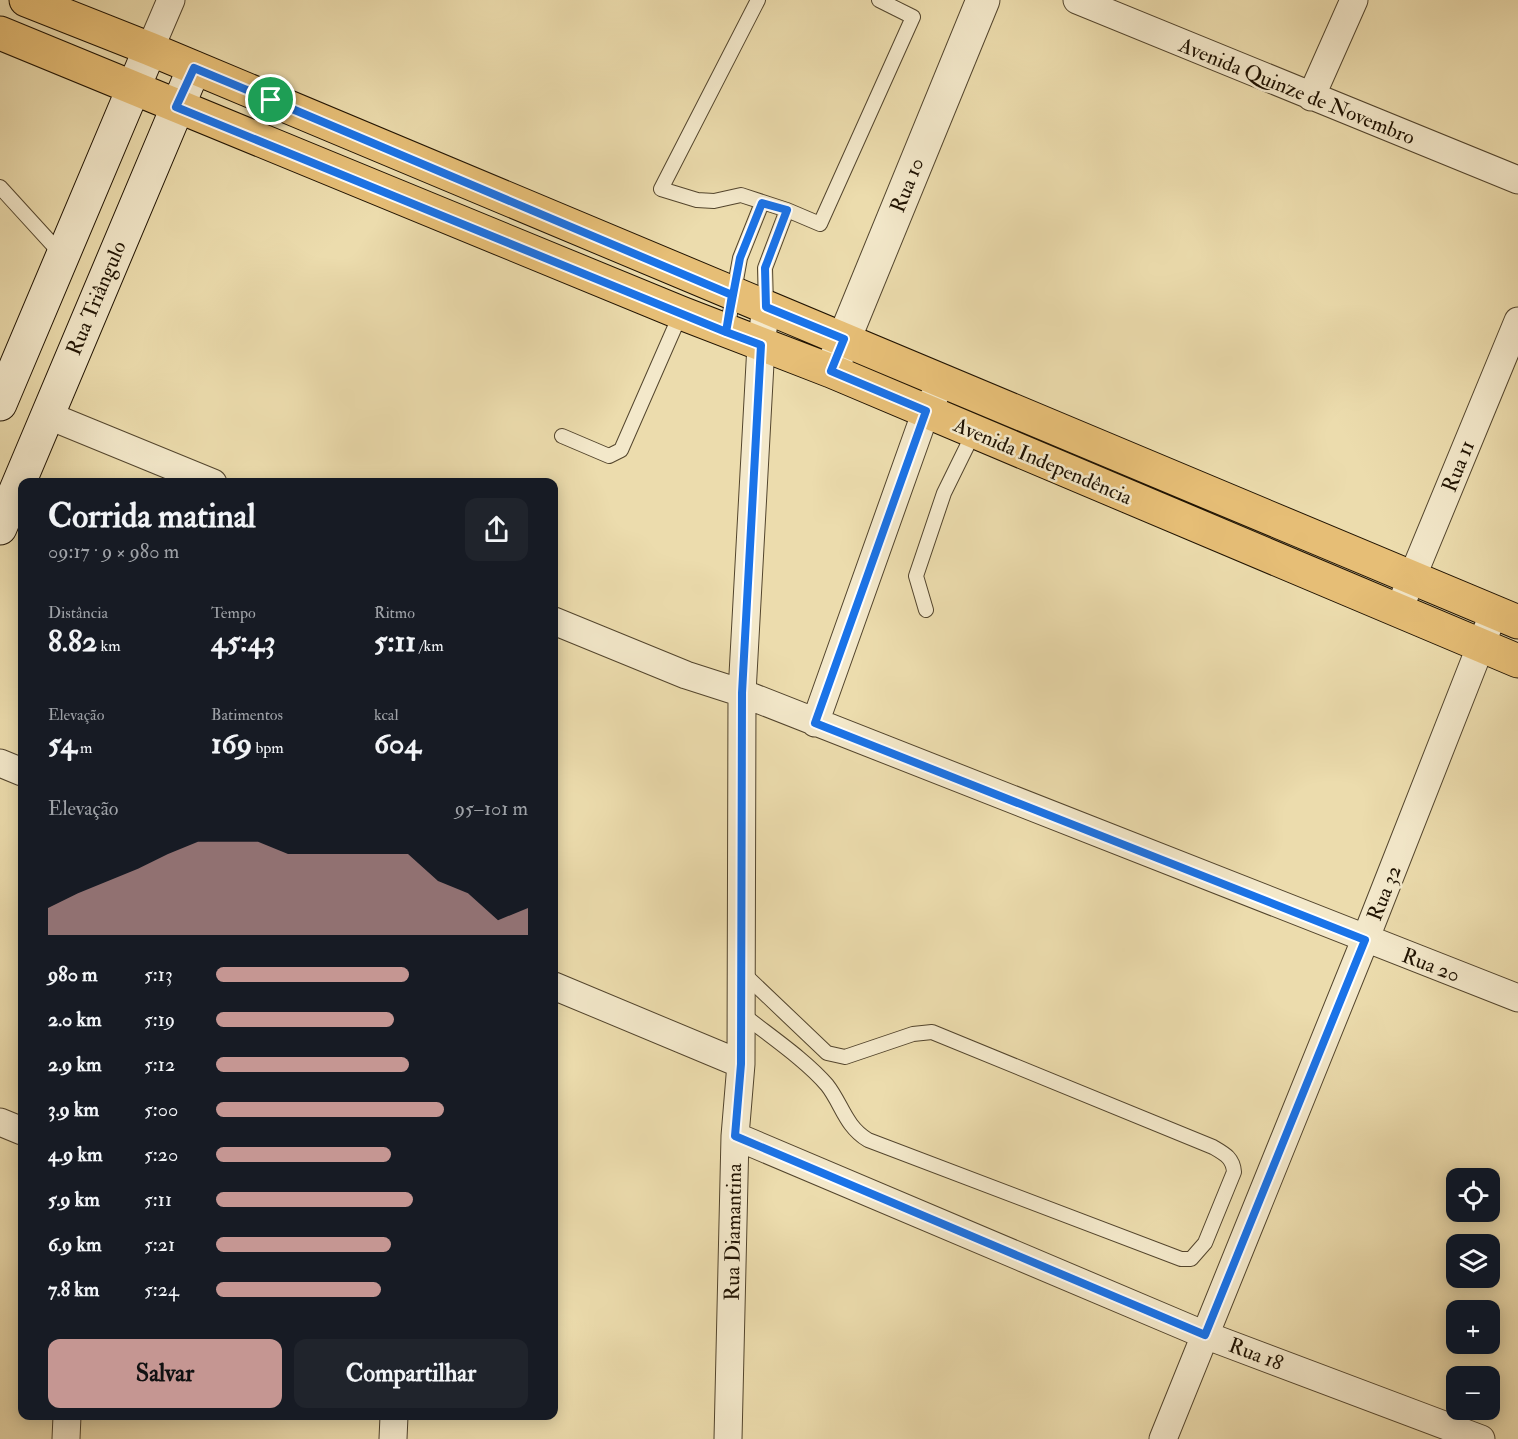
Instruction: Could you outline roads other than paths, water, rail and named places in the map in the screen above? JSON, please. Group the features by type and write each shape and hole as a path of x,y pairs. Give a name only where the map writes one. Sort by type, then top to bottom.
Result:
{"main road":[{"name":"Avenida Independência","path":"26,0 150,49 732,295 844,339 1506,617"},
{"name":"Rua 10","path":"831,371 983,0"},
{"name":"Avenida Independência","path":"0,33 681,314 831,371 1518,661"},
{"path":"1,400 150,49"},
{"name":"Rua Triângulo","path":"21,478 194,68"},
{"name":"Rua Triângulo","path":"0,528 18,485"}],"street":[{"path":"150,49 171,0"},
{"name":"Avenida Quinze de Novembro","path":"1077,0 1518,180"},
{"path":"1311,97 1354,0"},
{"name":"Rua Diamantina","path":"728,1439 735,1136 741,1064 742,693 761,345 766,307"},
{"name":"Rua 11","path":"1398,611 1518,321"},
{"path":"815,723 926,411 943,381"},
{"path":"47,415 201,478"},
{"name":"Rua 32","path":"1163,1439 1482,646 1506,617"},
{"name":"Rua 20","path":"558,623 686,675 742,693 1365,940 1518,998"},
{"path":"0,763 18,770"},
{"path":"558,988 741,1064"},
{"path":"0,1122 18,1129"},
{"name":"Rua 18","path":"735,1136 1205,1335 1481,1439"},
{"path":"66,1439 67,1420"},
{"path":"393,1439 394,1420"}],"lane":[{"path":"758,0 661,189 698,200 714,201 741,195 820,224 913,17 879,0"},
{"path":"0,187 62,255"},
{"path":"726,332 740,258 762,203"},
{"path":"766,307 765,268 787,210"},
{"path":"562,436 609,456 621,450 681,314"},
{"path":"926,610 916,576 944,494 974,432"},
{"path":"741,1013 819,1077 832,1093 849,1124 868,1140 1181,1259 1191,1259 1205,1244 1234,1172 1233,1162 1213,1147 932,1032 913,1034 844,1057 834,1057 827,1053 742,972"}]}
